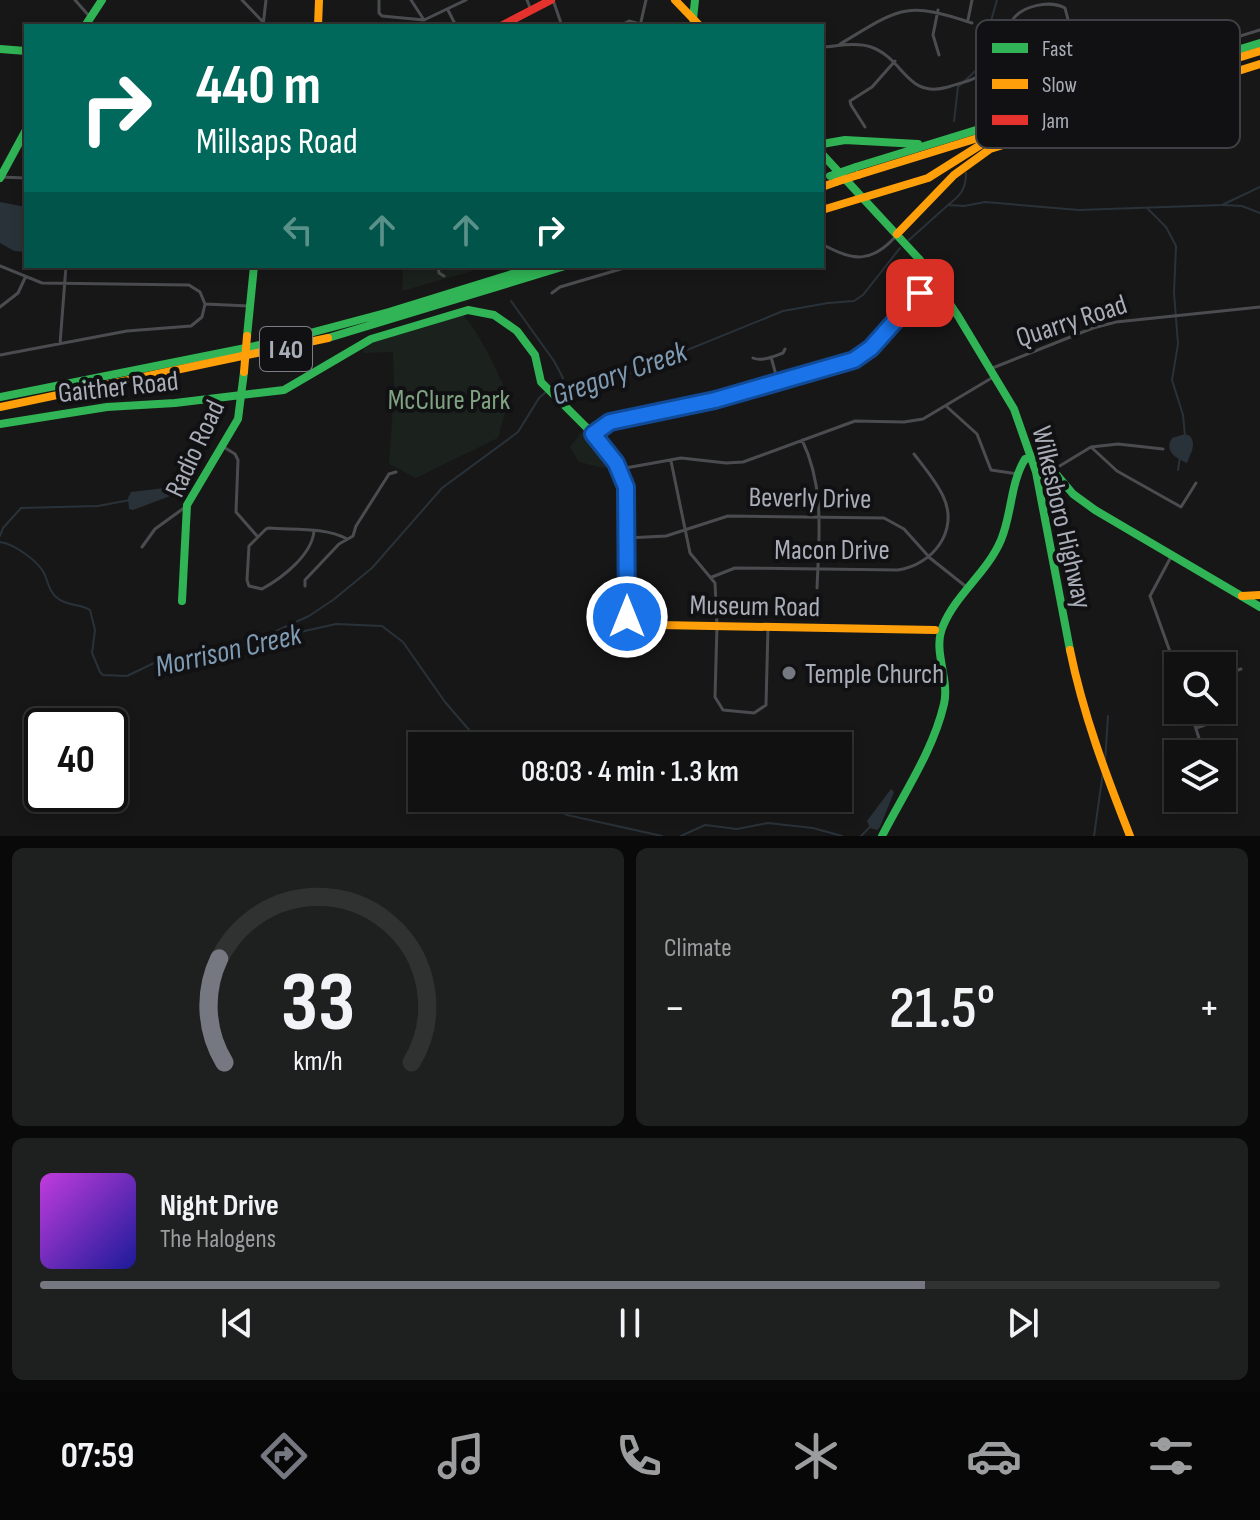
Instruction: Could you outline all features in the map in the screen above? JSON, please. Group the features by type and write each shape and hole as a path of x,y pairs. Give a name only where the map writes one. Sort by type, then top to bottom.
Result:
{"main road":[{"path":"87,22 102,0"},
{"path":"318,24 319,0"},
{"path":"505,24 552,0"},
{"path":"675,0 695,24"},
{"path":"695,0 695,24"},
{"path":"1240,49 1260,43"},
{"path":"0,49 24,51"},
{"path":"1240,57 1260,51"},
{"path":"1240,70 1260,64"},
{"path":"857,171 976,130"},
{"path":"0,177 24,134"},
{"path":"829,179 976,138"},
{"path":"824,144 839,140 908,145 945,140"},
{"path":"824,209 928,178 976,148"},
{"path":"897,234 954,175 993,148"},
{"name":"Wilkesboro Highway","path":"824,156 897,234 934,279 1014,409 1031,457 1077,684 1103,766 1130,836"},
{"name":"Radio Road","path":"182,601 187,505 238,419 254,268"},
{"name":"I 40","path":"0,394 86,381 280,341 389,312 532,268"},
{"name":"I 40","path":"0,409 337,336 558,268"},
{"path":"593,434 610,422 715,400 850,361 863,355 934,279"},
{"name":"Museum Road","path":"241,396 272,393 295,386 371,339 459,312 477,310 501,319 528,343 537,360 541,382 548,392 593,434 620,469 627,492 626,612 630,621 639,625 938,630"},
{"name":"Gaither Road","path":"0,424 109,406 241,396"},
{"path":"882,836 930,741 945,701 938,630 990,562 999,545 1023,461 1041,456 1073,494 1095,510 1260,607"},
{"path":"1242,596 1260,595"}],"street":[{"path":"75,0 87,22"},
{"path":"242,0 263,24"},
{"path":"263,24 266,0"},
{"path":"379,0 382,16 424,20 466,0"},
{"path":"411,0 424,20"},
{"path":"527,0 531,10"},
{"path":"552,0 561,24"},
{"path":"640,24 646,0"},
{"path":"837,46 898,11 917,6 970,22 972,0"},
{"path":"1013,20 1029,7 1050,2 1061,4 1070,20"},
{"path":"448,10 455,24"},
{"path":"938,10 933,35 939,55"},
{"path":"1240,36 1260,30"},
{"path":"824,47 869,46 895,61 910,80 923,89 939,89 976,77"},
{"path":"865,127 850,101 872,87 895,61"},
{"path":"0,177 24,178"},
{"path":"824,245 839,254 860,258 882,249 897,234"},
{"path":"0,266 42,283 189,285 200,292 205,304 202,317 191,326 133,330 0,355"},
{"path":"60,344 66,268"},
{"path":"438,268 444,276"},
{"path":"552,293 560,287 624,268"},
{"path":"0,307 12,300 25,278"},
{"path":"205,304 251,306"},
{"name":"Quarry Road","path":"620,469 671,459 743,462 855,421 917,421 946,406 992,372 1088,330 1116,322 1164,315 1260,307"},
{"path":"753,358 771,357 783,353 785,349"},
{"path":"771,357 778,382"},
{"path":"946,406 977,434 991,470 1018,474"},
{"path":"802,440 816,479 819,516 817,588"},
{"path":"1053,470 1091,447 1118,444 1163,449"},
{"path":"222,446 235,454 238,460 236,512 257,536"},
{"path":"1091,447 1117,471 1181,507 1196,483"},
{"name":"Macon Drive","path":"712,577 735,568 898,570 930,558 943,538 947,507 934,481 914,454"},
{"path":"671,459 694,561 712,577 716,589 716,703 723,710 754,713 763,709 767,700 768,627"},
{"path":"305,586 305,580 353,536 356,526 389,474 396,472"},
{"path":"142,547 155,529 187,505"},
{"name":"Beverly Drive","path":"627,538 656,537 686,531 728,516 884,518 904,529 930,558 969,589"},
{"path":"314,531 308,550 279,577 259,590 251,588 247,580 249,546 269,528 314,531 337,533 347,539"},
{"path":"1170,652 1150,596 1172,555"},
{"path":"1236,671 1241,669"},
{"path":"1195,724 1200,740"},
{"path":"1196,728 1208,724"}],"green space":[{"path":"403,268 483,268 402,291"},
{"name":"McClure Park","path":"461,312 482,342 509,398 498,438 416,478 389,464 394,392 393,352 364,353 361,344"},
{"path":"583,430 614,466 603,468 579,462 570,447"}],"shaded area":[{"path":"0,202 24,207 24,252 14,251 0,243"},
{"path":"1185,434 1190,436 1193,443 1187,463 1175,456 1169,447 1172,438"},
{"path":"172,489 173,495 129,509 131,492"},
{"path":"891,789 894,792 880,827 877,830 870,828 867,821"}],"waterway":[{"path":"991,20 997,0"},
{"path":"954,121 958,87 976,70"},
{"path":"948,205 962,191 966,173"},
{"name":"Gregory Creek","path":"909,240 948,205 985,202 1079,210 1222,205 1260,187"},
{"path":"1223,205 1242,206 1260,213"},
{"path":"1147,208 1166,227 1176,246 1174,293 1178,344 1172,380 1183,415 1185,436"},
{"name":"Gregory Creek","path":"254,641 309,616 372,568 442,488 518,432 546,392 576,383 611,381 783,311 854,301 863,295 900,248"},
{"path":"511,301 554,361 563,378 559,386"},
{"path":"1178,470 1180,457"},
{"path":"0,536 21,508 98,506 130,500"},
{"name":"Morrison Creek","path":"0,542 32,559 45,575 56,597 90,610 95,630 92,653 103,675 127,676 154,663 190,652 215,655 253,642"},
{"name":"Morrison Creek","path":"260,641 336,624 382,626 403,642 445,702 471,732"},
{"path":"1105,762 1108,716"},
{"path":"1094,836 1103,772"},
{"name":"Morrison Creek","path":"562,812 662,836"},
{"path":"681,836 705,825 737,829 768,823 813,828 842,836"},
{"path":"861,836 871,826"}],"traffic: fast":[{"path":"86,24 102,0"},
{"path":"693,19 695,0"},
{"path":"1240,49 1260,43"},
{"path":"0,49 24,51"},
{"path":"856,167 976,130"},
{"path":"0,178 24,134"},
{"path":"824,144 845,140 918,144"},
{"path":"824,156 920,260 1014,409 1036,472 1070,650"},
{"path":"830,176 856,167"},
{"path":"247,336 254,268"},
{"path":"0,397 280,341 389,312 532,268"},
{"path":"328,338 558,268"},
{"path":"593,434 610,422 715,400 854,360 871,348 934,279"},
{"path":"0,424 107,407 175,403 284,390 371,339 468,310 494,315 517,331 535,355 541,382 598,439 623,475 628,504 626,612 630,621 639,625 659,625"},
{"path":"182,601 187,505 238,419 244,372"},
{"path":"882,836 925,755 944,704 945,684 939,645 943,626 1001,540 1016,479 1025,459 1041,456 1073,494 1095,510 1260,607"}],"traffic: slow":[{"path":"318,24 319,0"},
{"path":"675,0 698,24"},
{"path":"1240,57 1260,51"},
{"path":"1240,70 1260,64"},
{"path":"858,175 976,139"},
{"path":"824,209 928,178 976,148"},
{"path":"897,234 954,175 993,148"},
{"path":"836,182 858,175"},
{"path":"824,186 836,182"},
{"path":"244,372 247,336"},
{"path":"0,407 328,338"},
{"path":"1242,596 1260,595"},
{"path":"659,625 935,630"},
{"path":"1070,650 1088,721 1130,836"}],"traffic: jam":[{"path":"505,24 551,0"}],"place":[{"name":"Temple Church","path":"789,673"}],"route":[{"path":"627,617 626,487 616,463 593,434 610,422 715,400 854,360 871,348 920,293"}]}
